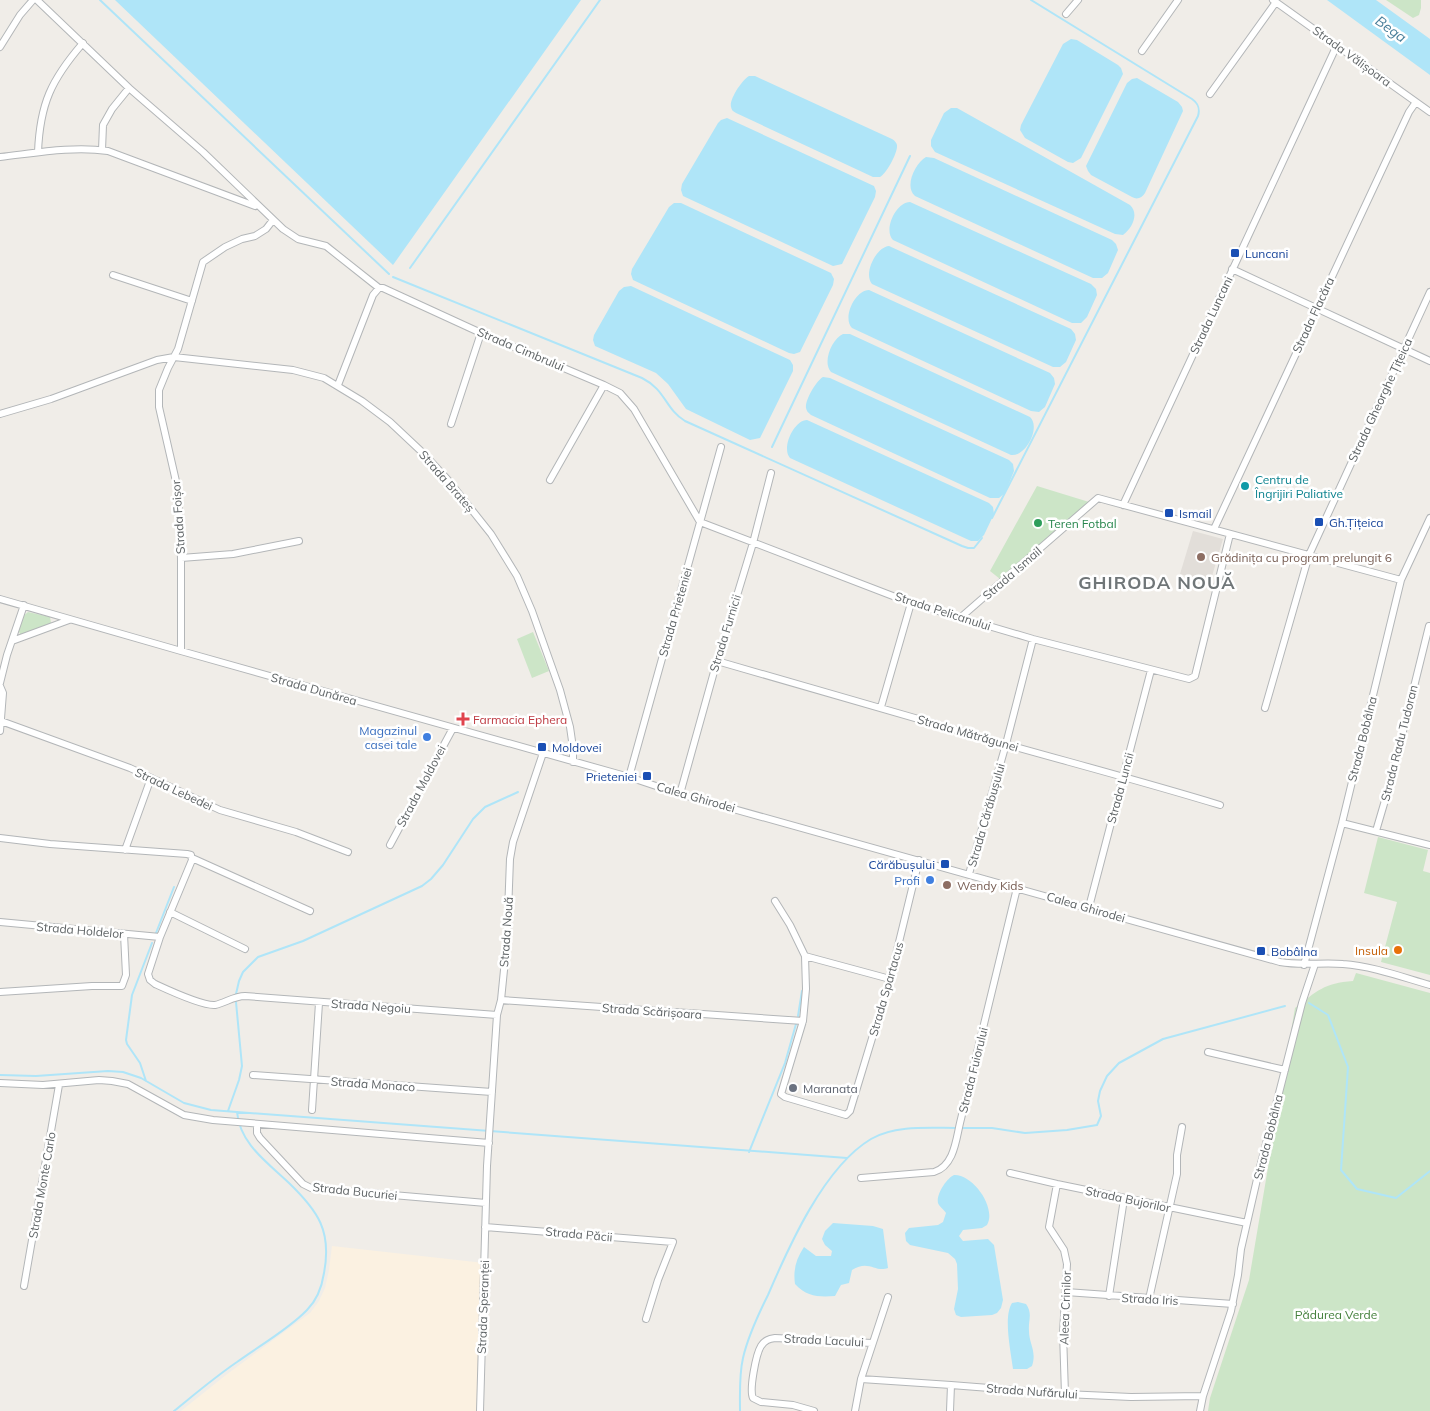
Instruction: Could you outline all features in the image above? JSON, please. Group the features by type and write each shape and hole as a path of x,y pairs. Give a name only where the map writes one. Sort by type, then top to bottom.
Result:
{"street":[{"name":"Strada Cimbrului","path":"35,0 129,88 202,152 283,229 298,239 326,246 379,288 383,288 481,333 604,385 620,394 634,409 700,522"},
{"path":"0,46 16,21 35,0"},
{"path":"1066,14 1078,0"},
{"path":"1142,51 1178,0"},
{"path":"1210,94 1274,1"},
{"name":"Strada Vălișoara","path":"1274,1 1430,112"},
{"path":"38,152 39,127 52,83 82,43"},
{"name":"Strada Luncani","path":"1123,505 1337,45"},
{"path":"102,150 104,126 112,109 129,88"},
{"name":"Strada Flacăra","path":"1214,529 1316,308 1409,112 1416,102"},
{"path":"0,157 38,152 102,150 130,158 259,208"},
{"name":"Strada Foișor","path":"181,651 182,558 178,490 158,402 159,390 178,349 203,262 225,247 242,239 255,236 266,229 273,220"},
{"path":"1232,269 1430,361"},
{"path":"113,275 192,301"},
{"path":"338,385 371,298 379,288"},
{"name":"Strada Gheorghe Țițeica","path":"1265,708 1309,555 1430,292"},
{"path":"452,424 481,333"},
{"name":"Strada Brateș","path":"0,414 51,400 157,360 174,357 293,370 316,375 338,385 390,422 424,453 469,506 510,562 532,611 560,690 570,727 573,762"},
{"path":"550,480 604,385"},
{"name":"Strada Prieteniei","path":"629,777 721,447"},
{"name":"Strada Furnicii","path":"680,794 716,661 753,543 771,473"},
{"name":"Strada Ismail","path":"960,618 1098,498 1401,580"},
{"name":"Strada Bobâlna","path":"1304,965 1342,823 1401,580 1430,518"},
{"name":"Strada Pelicanului","path":"700,522 911,603 1033,639 1189,679 1195,676 1230,534"},
{"path":"182,558 233,554 299,541"},
{"name":"Strada Dunărea","path":"0,598 629,777"},
{"path":"881,707 911,603"},
{"path":"0,731 3,693 0,684 7,654 24,605"},
{"path":"12,641 70,619"},
{"name":"Strada Radu Tudoran","path":"1376,831 1391,780 1429,626"},
{"name":"Strada Cărăbușului","path":"970,874 1033,639"},
{"name":"Strada Mătrăgunei","path":"716,661 1220,804"},
{"name":"Strada Luncii","path":"1089,907 1151,670"},
{"name":"Strada Lebedei","path":"1,721 130,768 220,810 296,832 348,852"},
{"name":"Strada Moldovei","path":"390,845 453,728"},
{"name":"Strada Nouă","path":"489,1143 497,1015 501,1000 507,940 510,859 513,842 543,753"},
{"name":"Calea Ghirodei","path":"629,777 680,794 1280,962 1304,965 1330,963 1354,965 1430,985"},
{"path":"125,850 151,778"},
{"path":"1342,823 1430,845"},
{"path":"0,838 187,854 192,858 310,911"},
{"path":"160,938 192,858"},
{"name":"Strada Spartacus","path":"803,1021 781,1094 785,1097 846,1115 850,1111 890,979 919,860"},
{"name":"Strada Fuiorului","path":"861,1178 938,1170 949,1160 957,1136 1017,888"},
{"path":"776,901 805,956 806,989 803,1021"},
{"path":"170,912 245,949"},
{"name":"Strada Holdelor","path":"0,922 160,938"},
{"path":"0,992 122,986 126,975 124,934"},
{"name":"Strada Negoiu","path":"160,938 148,971 148,977 155,984 207,1004 215,1005 238,996 245,996 497,1015"},
{"path":"805,956 890,979"},
{"name":"Strada Bobâlna","path":"1200,1411 1203,1396 1233,1304 1247,1223 1302,1003 1315,964"},
{"name":"Strada Scărișoara","path":"501,1000 803,1021"},
{"path":"312,1110 319,1003"},
{"path":"1208,1052 1285,1070"},
{"name":"Strada Monaco","path":"253,1076 492,1092"},
{"path":"0,1083 42,1086 99,1080 128,1084 184,1115 213,1120 489,1143"},
{"name":"Strada Monte Carlo","path":"24,1286 59,1084"},
{"name":"Strada Bucuriei","path":"257,1124 257,1133 260,1138 303,1184 311,1188 486,1203"},
{"path":"1149,1299 1177,1174 1176,1155 1182,1127"},
{"name":"Strada Speranței","path":"480,1411 489,1143"},
{"name":"Strada Bujorilor","path":"1010,1173 1247,1223"},
{"name":"Aleea Crinilor","path":"1057,1184 1048,1227 1065,1252 1067,1264 1063,1333 1065,1394"},
{"path":"1109,1296 1124,1198"},
{"name":"Strada Păcii","path":"486,1227 673,1242 658,1280 646,1319"},
{"name":"Strada Iris","path":"1066,1292 1233,1304"},
{"name":"Strada Lacului","path":"855,1411 872,1343 888,1297"},
{"name":"Strada Lacului","path":"814,1411 793,1405 761,1402 753,1398 751,1394 758,1352 766,1340 775,1338 872,1343"},
{"name":"Strada Nufărului","path":"862,1380 1065,1394 1131,1397 1203,1396"},
{"path":"950,1411 951,1385"}],"shaded area":[{"name":"Grădinița cu program prelungit 6","path":"1193,531 1223,539 1210,583 1180,574"},
{"path":"332,1246 484,1263 480,1411 181,1411 310,1313 319,1301 325,1288"}],"green space":[{"path":"1386,0 1421,0 1419,15 1413,18"},
{"path":"1037,486 1089,502 1000,579 990,571"},
{"path":"28,612 50,617 51,623 20,634 18,629 22,617"},
{"path":"533,632 549,671 532,678 517,639"},
{"path":"1378,837 1428,850 1423,871 1430,873 1430,975 1381,962 1397,902 1364,893"},
{"name":"Pădurea Verde","path":"1356,973 1430,993 1430,1411 1208,1411 1210,1398 1249,1280 1295,1008 1321,989 1353,981"}],"water":[{"path":"115,0 581,0 393,265"},
{"name":"Bega","path":"1327,0 1376,0 1430,39 1430,75"},
{"path":"1071,39 1077,40 1118,65 1123,74 1081,158 1073,163 1025,138 1020,130 1063,44"},
{"path":"749,76 755,76 892,139 897,145 897,149 888,168 880,177 873,177 734,112 731,103 734,94"},
{"path":"1137,78 1178,102 1183,111 1145,193 1141,197 1134,198 1091,175 1086,166 1127,83"},
{"path":"951,108 957,108 1130,205 1134,212 1132,225 1123,235 1115,234 935,152 931,146 931,140 944,113"},
{"path":"727,118 874,186 876,191 875,197 842,264 833,266 683,196 682,184 718,123"},
{"path":"926,157 934,158 1112,240 1118,250 1108,273 1102,278 1093,278 915,196 911,187 912,175 918,164"},
{"path":"910,202 1091,284 1096,289 1097,295 1087,317 1081,323 1072,323 893,240 889,230 892,217 900,207"},
{"path":"674,203 681,203 831,273 834,279 833,285 800,352 789,353 633,280 632,269 669,207"},
{"path":"889,246 1071,329 1075,334 1076,340 1066,362 1060,367 1053,367 872,284 869,274 872,262 880,251"},
{"path":"631,286 790,360 793,365 793,371 760,438 750,440 686,409 668,384 656,373 595,346 594,335 619,291 624,287"},
{"path":"869,290 1050,373 1054,378 1055,384 1045,407 1039,412 1031,411 852,328 848,318 851,305 859,295"},
{"path":"843,334 850,334 1030,417 1034,427 1030,441 1022,451 1011,455 831,372 828,368 828,357 835,341"},
{"path":"823,377 830,378 1009,460 1013,464 1014,471 1005,493 999,498 990,498 811,415 806,408 807,400 814,386"},
{"path":"807,420 989,503 993,507 994,514 984,535 978,541 971,541 790,458 787,448 790,435 802,421"},
{"path":"954,1175 969,1180 975,1186 986,1201 989,1210 987,1225 982,1228 963,1230 959,1236 963,1241 988,1239 994,1245 1003,1300 1001,1308 992,1315 961,1317 956,1315 954,1309 958,1289 955,1259 948,1253 910,1245 906,1241 905,1233 909,1228 938,1225 943,1222 946,1213 939,1205 938,1199 945,1183"},
{"path":"833,1223 873,1226 883,1229 888,1268 858,1267 852,1270 849,1283 841,1285 835,1296 809,1294 795,1284 794,1274 799,1256 804,1247 816,1256 831,1256 832,1251 825,1245 822,1239 825,1231"},
{"path":"1012,1303 1026,1304 1030,1314 1029,1336 1034,1356 1032,1366 1027,1369 1013,1369 1009,1344 1009,1309"}],"waterway":[{"path":"100,0 389,274"},
{"path":"410,268 600,0"},
{"path":"992,518 1199,111 1198,105 1192,99 1031,0"},
{"path":"772,447 910,156"},
{"path":"393,277 642,378 656,388 673,411 685,421 962,546 974,548 982,538"},
{"path":"236,994 243,972 258,957 303,941 422,886 443,865 473,819 485,807 518,792"},
{"path":"156,933 174,887"},
{"path":"146,1081 140,1063 126,1040 132,995 152,943"},
{"path":"798,1016 802,991"},
{"path":"228,1111 242,1066 236,1002"},
{"path":"1309,1003 1328,1015 1348,1067 1341,1170 1357,1189 1396,1198 1430,1171"},
{"path":"961,1128 992,1128 1025,1133 1067,1130 1097,1125 1101,1116 1098,1101 1100,1091 1107,1076 1119,1063 1163,1039 1285,1006"},
{"path":"749,1152 785,1063 796,1024"},
{"path":"0,1075 36,1076 108,1071 123,1072 141,1078 184,1103 211,1110 847,1158"},
{"path":"174,1411 221,1374 300,1317 314,1302 323,1278 326,1245 324,1233 315,1213 299,1193 249,1143 243,1134 237,1112"},
{"path":"740,1411 742,1364 754,1326 797,1231 823,1188 838,1168 871,1139 891,1131 912,1128 956,1128"}],"place":[{"name":"Luncani","path":"1235,253"},
{"name":"Centru de Îngrijiri Paliative","path":"1245,486"},
{"name":"Ismail","path":"1169,513"},
{"name":"Gh.Țițeica","path":"1319,522"},
{"name":"Teren Fotbal","path":"1038,523"},
{"name":"Grădinița cu program prelungit 6","path":"1201,557"},
{"name":"Farmacia Ephera","path":"463,719"},
{"name":"Magazinul casei tale","path":"427,737"},
{"name":"Moldovei","path":"542,747"},
{"name":"Prieteniei","path":"647,776"},
{"name":"Cărăbușului","path":"945,864"},
{"name":"Profi","path":"930,880"},
{"name":"Wendy Kids","path":"947,885"},
{"name":"Insula","path":"1398,950"},
{"name":"Bobâlna","path":"1261,951"},
{"name":"Maranata","path":"793,1088"}],"district":[{"name":"GHIRODA NOUĂ","path":"1157,582"}]}
